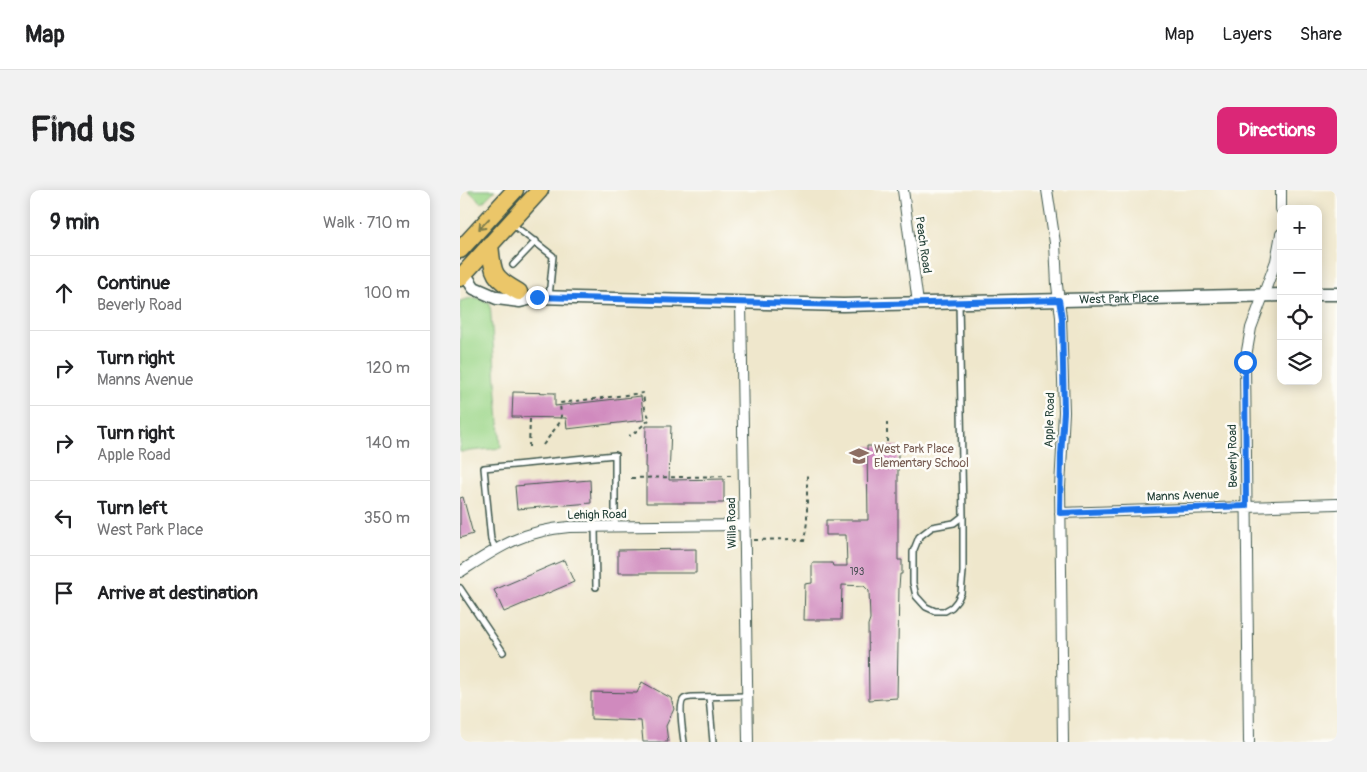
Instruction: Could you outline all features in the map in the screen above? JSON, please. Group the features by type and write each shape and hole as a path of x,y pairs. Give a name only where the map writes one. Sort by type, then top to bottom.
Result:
{"main road":[{"path":"460,250 515,190"},
{"path":"461,274 540,190"},
{"path":"490,244 496,276 503,283 520,292"}],"street":[{"name":"Peach Road","path":"903,190 918,303"},
{"name":"Apple Road","path":"1047,190 1055,243 1057,285 1062,318 1064,412 1060,471 1060,513 1063,742"},
{"path":"1281,190 1282,205"},
{"name":"Beverly Road","path":"1250,742 1245,362 1251,328 1276,261 1278,250"},
{"name":"West Park Place","path":"461,274 474,288 497,298 520,300 543,298 843,305 1277,295"},
{"name":"West Park Place","path":"461,274 498,289 543,298"},
{"path":"1322,294 1337,294"},
{"name":"Willa Road","path":"741,303 748,742"},
{"name":"Manns Avenue","path":"1060,513 1337,504"},
{"name":"Lehigh Road","path":"460,572 496,549 523,536 546,530 595,527 744,525"}],"lane":[{"path":"510,222 553,256 549,286 543,298"},
{"path":"513,265 536,242"},
{"path":"958,302 962,516 963,572 961,594 957,601 945,611 935,611 926,607 916,596 913,582 913,552 919,537 932,527 954,523 962,516"},
{"path":"496,549 491,540 484,468 615,455 615,527"},
{"path":"595,527 596,587"},
{"path":"460,588 503,652"},
{"path":"684,742 681,708 684,699 692,697 747,696"},
{"path":"709,697 713,742"}],"path":[{"path":"543,445 560,422 560,402 643,393 645,409 650,419 629,436"},
{"path":"529,447 530,419"},
{"path":"887,422 887,446"},
{"path":"754,540 791,539 804,541 807,522 807,472"},
{"path":"630,478 734,476"}],"green space":[{"path":"468,190 495,190 482,203"},
{"path":"478,298 490,303 501,448 460,452 460,301"}],"building":[{"path":"513,392 555,393 555,406 641,396 644,420 567,429 566,418 512,417"},
{"path":"646,426 671,426 669,480 724,479 724,503 646,503"},
{"name":"West Park Place Elementary School","path":"867,446 898,446 898,560 902,560 902,574 900,574 899,587 897,698 869,700 869,591 864,586 842,585 841,620 804,620 805,584 812,583 812,563 832,563 833,566 847,566 846,535 826,535 826,520 868,520"},
{"path":"590,480 591,503 517,509 515,486"},
{"path":"463,497 473,534 460,538 460,498"},
{"path":"696,549 696,573 618,573 618,550"},
{"path":"564,560 574,582 504,612 494,590"},
{"path":"642,682 671,698 674,709 666,726 668,742 643,742 641,721 591,719 591,692 637,693"}],"place":[{"name":"West Park Place Elementary School","path":"859,456"}],"route":[{"path":"537,297 843,305 1059,300 1062,318 1064,412 1060,513 1246,506 1245,362"}]}
